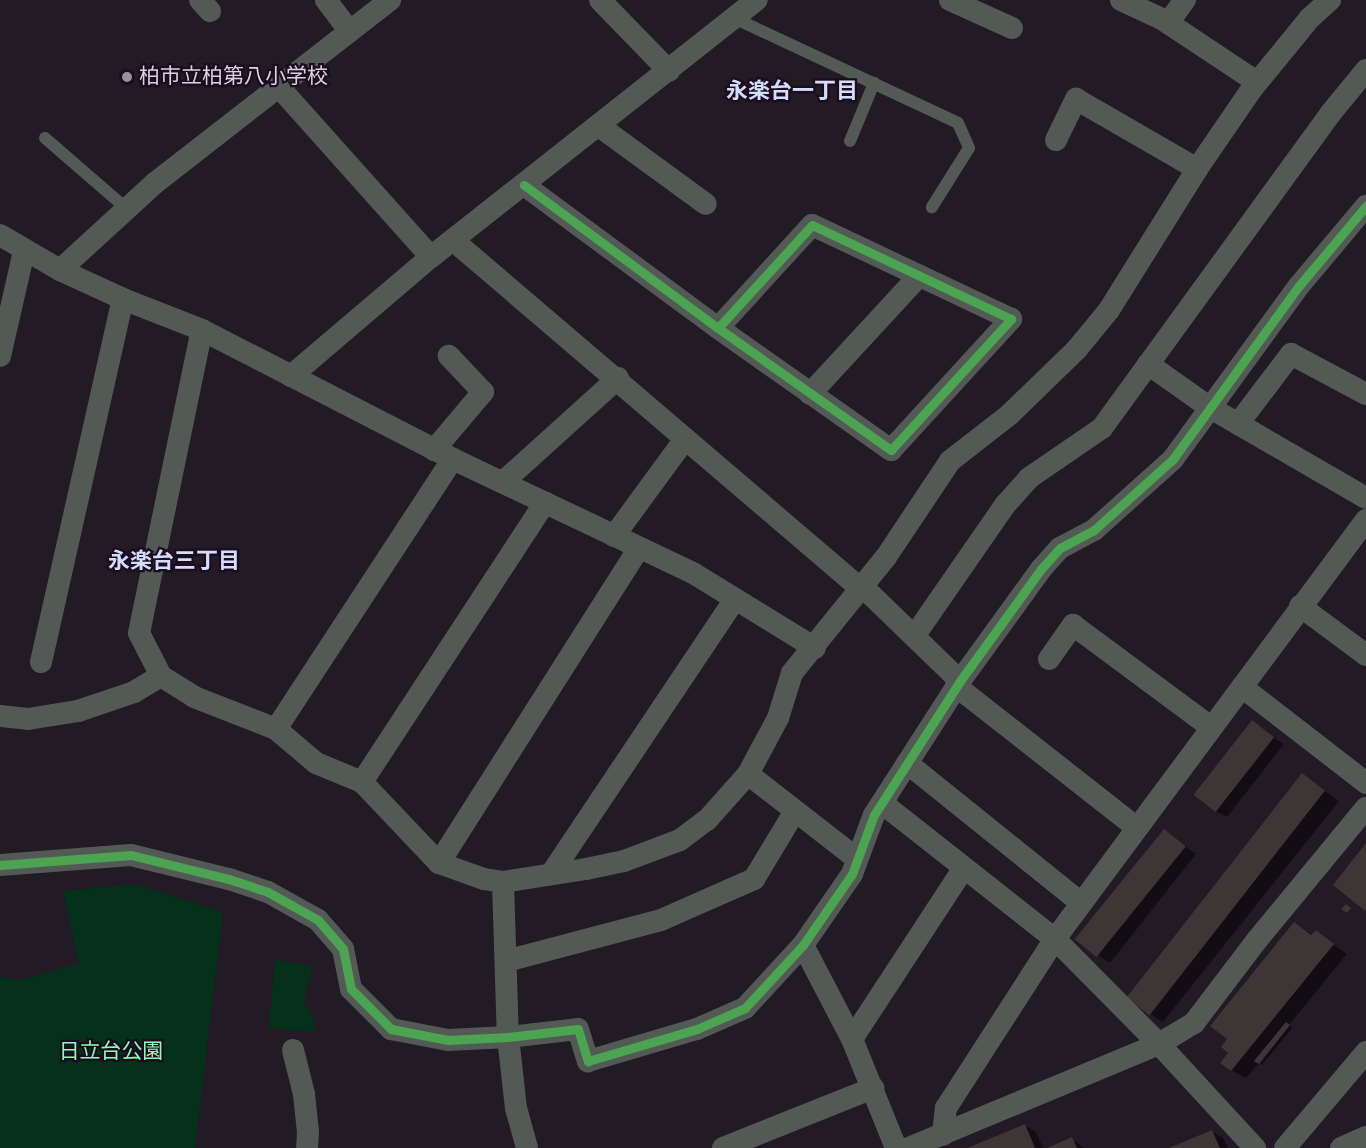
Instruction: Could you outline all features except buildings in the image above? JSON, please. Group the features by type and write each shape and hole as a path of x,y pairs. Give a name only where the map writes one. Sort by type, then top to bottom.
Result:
{"street":[{"path":"326,0 349,31"},
{"path":"60,270 155,183 390,0"},
{"path":"600,0 669,71"},
{"path":"291,376 431,257 757,0"},
{"path":"950,0 1012,28"},
{"path":"1121,0 1168,23 1257,82"},
{"path":"1168,23 1185,0"},
{"path":"202,330 139,633 161,676 194,697 276,729 316,763 362,782 439,863 484,879 503,882 624,861 680,840 707,820 748,774 778,718 792,673 815,648 862,588 950,461 1009,415 1077,349 1109,310 1197,169 1257,82 1310,18 1330,0"},
{"path":"915,635 1005,505 1029,478 1101,428 1330,114 1366,70"},
{"path":"279,87 431,257"},
{"path":"1056,140 1076,99 1197,169"},
{"path":"599,126 706,204"},
{"path":"524,185 718,328 891,450 1011,319 812,225 718,328"},
{"path":"0,864 131,855 229,879 268,892 318,920 343,949 351,989 391,1029 448,1040 508,1037 578,1029 588,1061 697,1029 745,1008 803,945 852,874 874,815 882,802 958,683 1041,569 1060,548 1094,530 1173,459 1298,287 1366,206"},
{"path":"0,235 60,270 123,299 202,330 444,455 693,573 815,648"},
{"path":"454,241 618,378 685,439 862,588 915,635 958,683 1137,827"},
{"path":"0,356 24,251"},
{"path":"810,394 920,276"},
{"path":"41,662 123,299"},
{"path":"1238,424 1291,354 1366,394"},
{"path":"276,729 483,392 449,356"},
{"path":"1148,364 1209,407 1366,498"},
{"path":"503,482 618,378"},
{"path":"614,536 685,439"},
{"path":"362,782 545,502"},
{"path":"944,1135 946,1108 1055,939 1300,606 1365,524"},
{"path":"439,863 639,548"},
{"path":"550,874 735,599"},
{"path":"1300,606 1366,655"},
{"path":"1049,659 1073,625 1211,727"},
{"path":"0,716 28,719 78,711 135,692 161,676"},
{"path":"1242,687 1366,783"},
{"path":"907,763 1081,903"},
{"path":"748,774 857,859"},
{"path":"882,802 1055,939 1159,1044 1255,1148"},
{"path":"909,1148 1159,1044 1194,1023 1257,940 1366,808"},
{"path":"506,962 661,920 754,879 795,811"},
{"path":"852,1039 964,868"},
{"path":"503,882 508,1037 516,1108 527,1148"},
{"path":"803,945 852,1039 896,1148"},
{"path":"292,1050 304,1094 308,1131 307,1148"},
{"path":"1285,1148 1366,1052"},
{"path":"723,1148 873,1088"},
{"path":"1341,1148 1366,1137"}],"lane":[{"path":"734,18 958,123 969,148 932,207"},
{"path":"849,141 874,83"},
{"path":"45,138 127,209"}],"green space":[{"name":"日立台公園","path":"134,884 223,912 195,1148 0,1148 0,977 22,980 79,963 63,891"},
{"path":"275,960 311,966 311,980 307,984 304,1006 310,1010 317,1032 269,1028"}],"cycle path":[{"path":"524,185 718,328 891,450 1011,319 812,225 718,328"},
{"path":"0,865 131,855 229,879 268,892 318,920 343,949 351,989 391,1029 448,1040 508,1037 578,1029 588,1061 697,1029 745,1008 803,945 852,874 874,815 960,681 1041,569 1060,548 1094,530 1173,459 1298,287 1366,206"}],"place":[{"name":"柏市立柏第八小学校","path":"127,77"}],"district":[{"name":"永楽台一丁目","path":"792,92"},
{"name":"永楽台三丁目","path":"174,562"}]}
